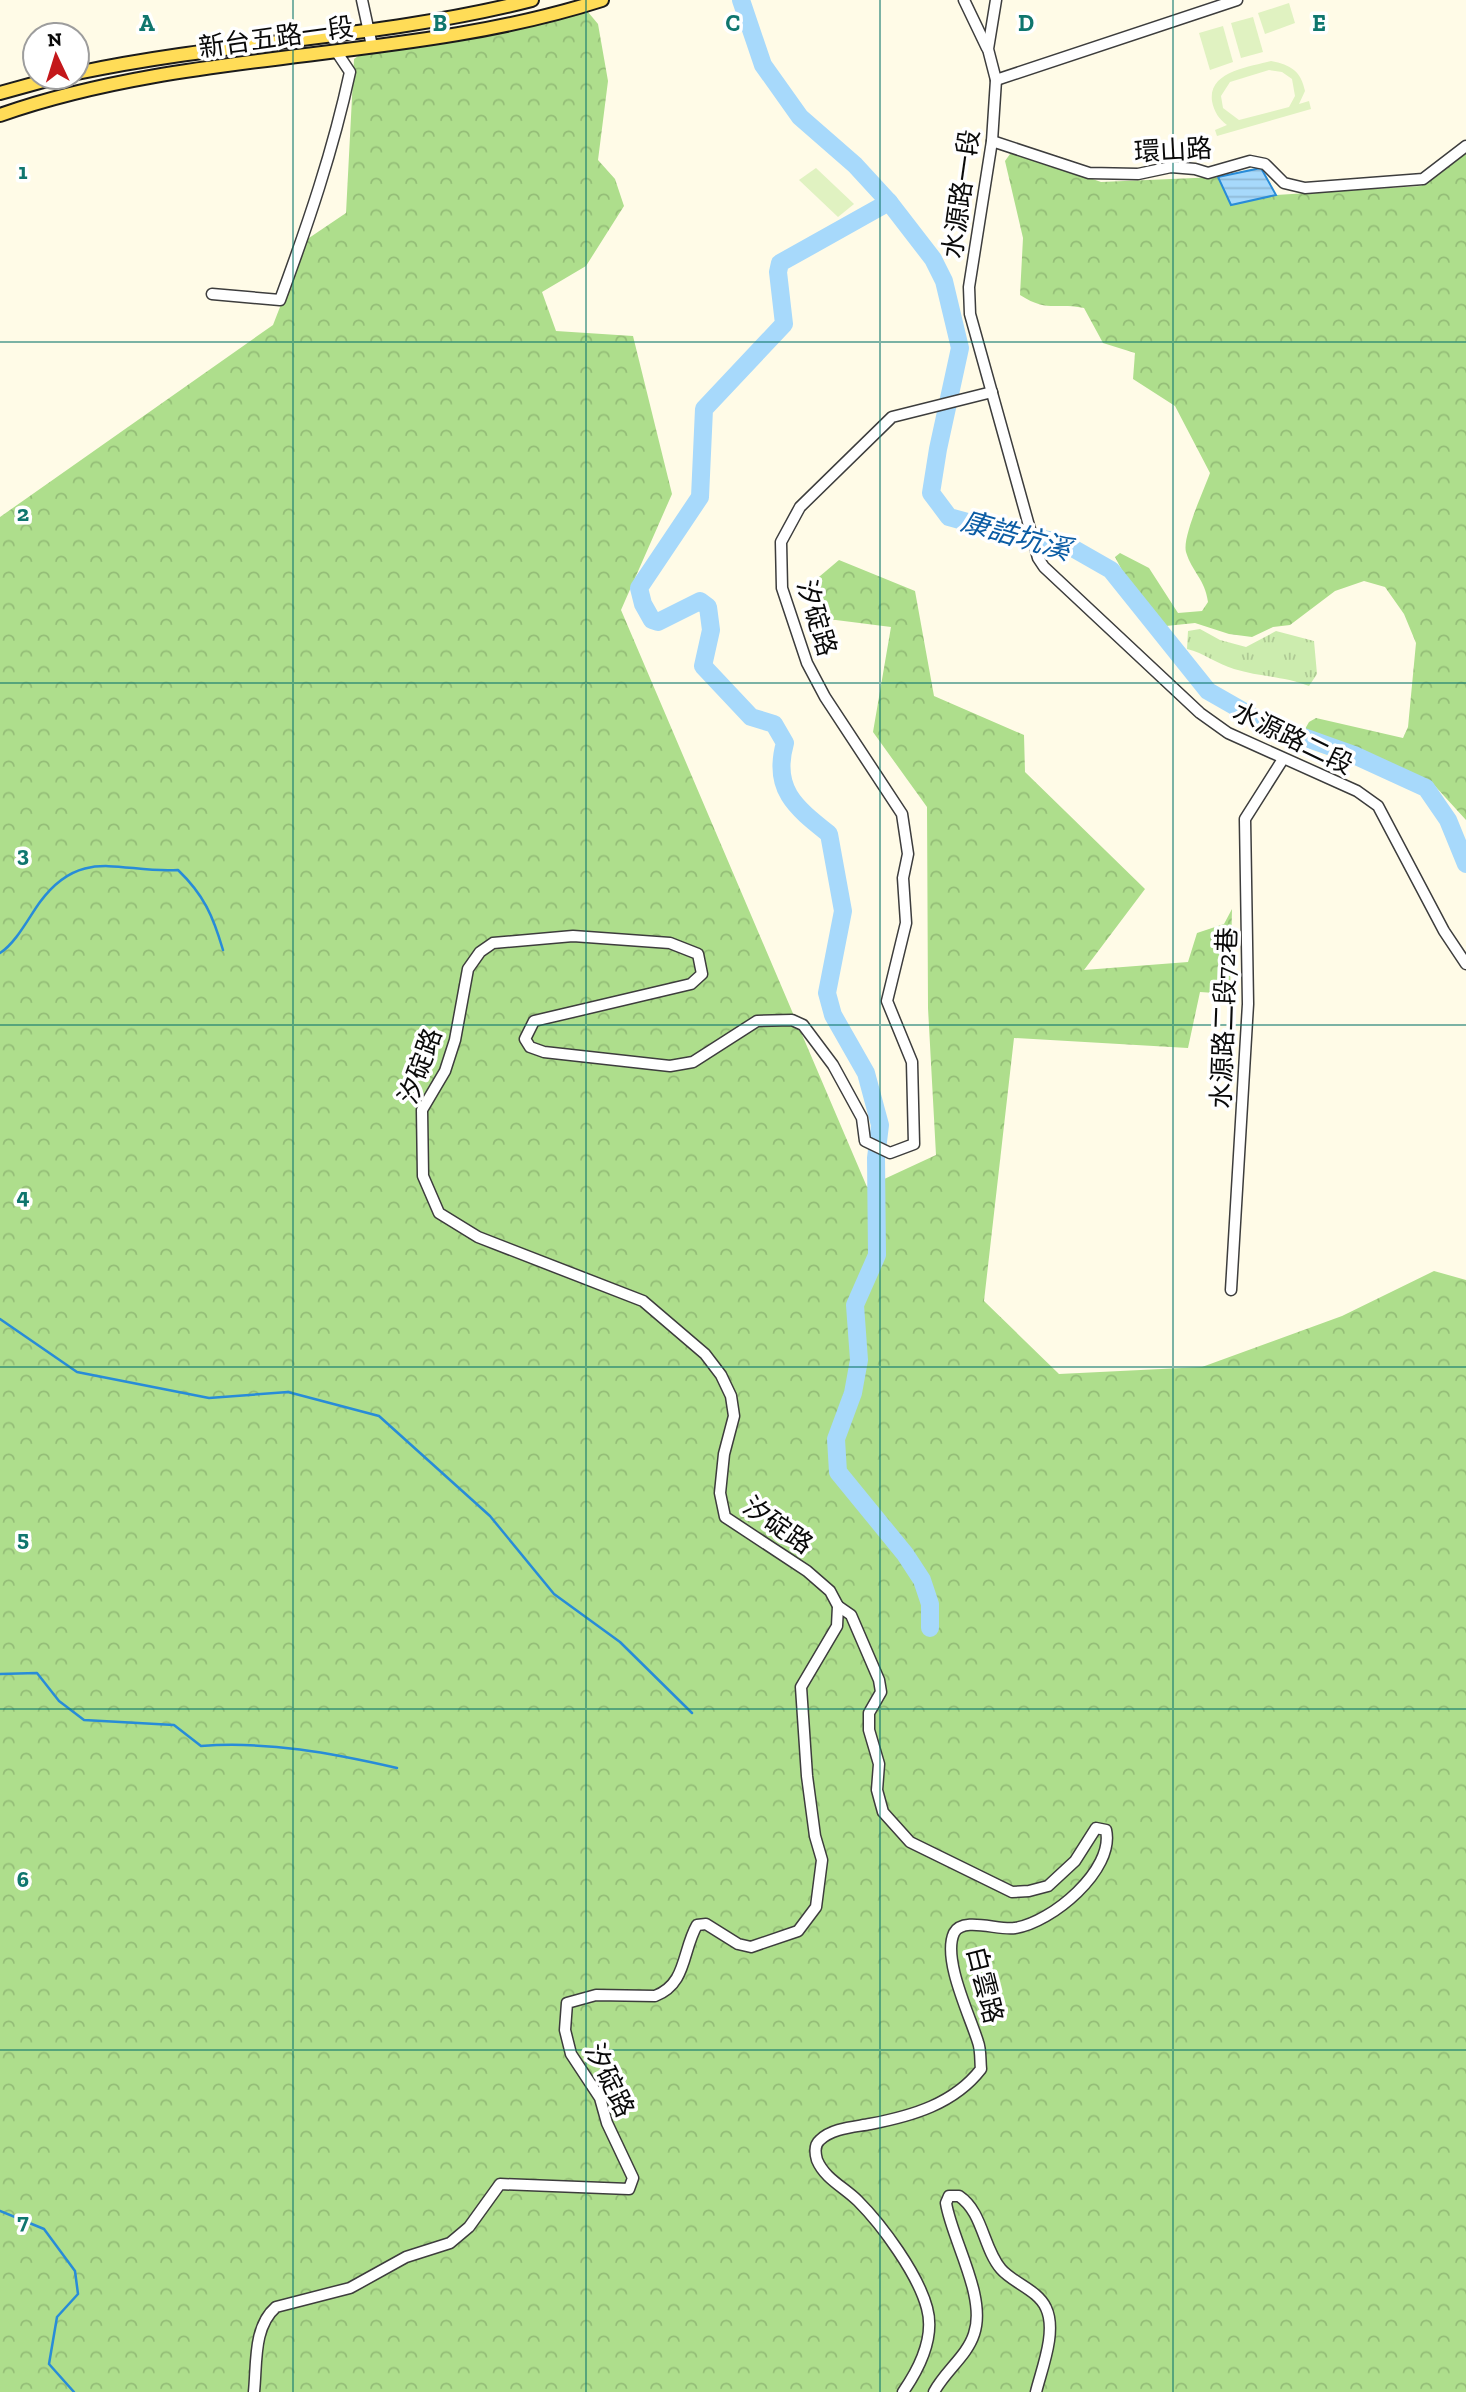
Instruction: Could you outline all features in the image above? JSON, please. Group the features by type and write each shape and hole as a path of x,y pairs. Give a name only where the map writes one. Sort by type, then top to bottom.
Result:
{"main road":[{"name":"新台五路一段","path":"91,70 205,49 370,29 532,0"},
{"name":"新台五路一段","path":"0,115 63,95 130,81 454,35 601,0"},
{"path":"336,33 336,51"},
{"path":"0,93 21,87"}],"street":[{"path":"964,0 988,48"},
{"name":"水源路一段","path":"992,392 970,314 969,287 992,141 996,80 988,48 996,0"},
{"path":"996,80 1237,0"},
{"path":"361,4 370,29 372,46"},
{"path":"212,294 280,300 321,188 350,72 336,51"},
{"name":"環山路","path":"992,141 1089,173 1138,174 1171,167 1208,173 1250,161 1265,164 1284,183 1305,188 1423,178 1466,146"},
{"name":"汐碇路","path":"254,2392 261,2323 276,2307 350,2288 406,2257 450,2243 469,2227 500,2184 629,2189 633,2178 607,2123 600,2098 571,2054 565,2030 567,2003 596,1995 655,1996 665,1992 678,1979 697,1926 706,1924 738,1944 751,1947 798,1931 816,1907 822,1860 815,1836 807,1776 801,1687 836,1626 838,1606 830,1591 807,1571 725,1517 720,1493 724,1454 734,1416 731,1396 721,1375 705,1354 643,1301 478,1237 439,1213 423,1177 422,1110 444,1072 455,1040 468,969 480,952 493,943 573,936 670,943 698,954 703,966 702,974 691,984 534,1021 525,1039 530,1047 544,1052 670,1066 693,1062 757,1021 792,1020 803,1025 833,1065 862,1118 865,1141 890,1153 914,1144 912,1062 887,1001 906,923 903,878 908,854 902,814 825,697 807,663 782,588 781,542 800,508 892,417 992,392"},
{"name":"水源路二段","path":"992,392 1027,526 1034,549 1044,567 1200,713 1228,733 1357,791 1378,806 1444,931 1462,944 1466,964"},
{"name":"水源路二段72巷","path":"1231,1290 1248,1004 1245,819 1283,759"},
{"name":"白雲路","path":"838,1606 851,1615 879,1680 881,1692 869,1713 869,1730 879,1765 877,1790 883,1812 911,1842 1012,1892 1048,1886 1075,1861 1096,1828 1106,1830 1108,1839 1098,1866 1060,1909 1016,1928 991,1929 969,1924 958,1927 953,1935 952,1955 958,1984 979,2045 981,2069 967,2086 949,2099 910,2116 843,2128 820,2139 815,2148 817,2160 828,2176 858,2200 898,2252 928,2309 927,2345 916,2373 903,2392"},
{"path":"934,2392 943,2375 967,2349 976,2324 969,2278 946,2203 949,2196 959,2196 975,2214 1000,2267 1036,2296 1046,2308 1047,2340 1036,2392"}],"green space":[{"path":"1289,3 1295,23 1265,34 1258,13"},
{"path":"583,6 598,24 608,81 598,160 615,179 624,206 586,266 542,292 556,331 633,336 672,494 621,610 867,1187 936,1155 928,1008 927,807 873,732 891,627 828,619 800,593 839,560 915,591 934,696 1024,735 1025,772 1145,889 1084,970 1188,962 1197,933 1224,924 1232,909 1230,994 1200,992 1188,1048 1014,1038 984,1301 1059,1374 1202,1367 1342,1316 1434,1271 1466,1280 1466,2392 0,2392 0,517 273,325 306,240 346,213 354,59 372,46"},
{"path":"1253,17 1263,52 1241,58 1231,23"},
{"path":"1223,26 1233,62 1210,70 1199,33"},
{"path":"1271,61 1298,74 1305,91 1299,104 1309,101 1311,109 1217,136 1215,130 1227,125 1217,115 1212,101 1217,83 1232,72","holes":["1269,70 1282,72 1292,79 1295,96 1289,107 1239,120 1223,108 1221,96 1230,82"]},
{"path":"1466,152 1466,820 1435,786 1305,729 1309,722 1316,718 1403,738 1408,727 1416,643 1404,614 1385,587 1364,581 1335,591 1290,625 1273,627 1252,637 1229,634 1195,623 1166,626 1125,576 1115,557 1120,553 1149,568 1178,613 1202,611 1208,602 1186,552 1186,545 1190,525 1210,473 1175,406 1133,379 1135,353 1103,343 1084,308 1038,304 1020,295 1023,238 1005,161 1010,154 1022,154 1101,182 1218,177 1232,205 1276,195 1421,186"},
{"path":"816,168 854,204 838,217 799,180"},
{"path":"1200,629 1220,640 1246,647 1276,631 1314,641 1317,674 1309,686 1228,667 1187,649 1188,631"}],"water":[{"path":"1261,168 1276,195 1231,205 1218,177"}],"waterway":[{"name":"康誥坑溪","path":"741,0 763,65 800,117 855,165 889,202 933,259 944,281 960,348 931,493 949,517 1015,535 1062,542 1111,570 1208,691 1264,723 1354,755 1426,788 1448,820 1466,864"},
{"path":"889,202 780,263 778,272 784,324 704,409 700,497 639,588 643,604 652,620 658,622 700,601 708,607 711,630 703,666 751,717 774,724 785,743 782,773 789,796 829,834 843,911 827,993 833,1015 866,1073 880,1125 876,1158 877,1255 855,1305 859,1360 853,1393 836,1439 838,1472 905,1554 922,1580 930,1604 930,1628"},
{"path":"0,953 17,936 56,884 71,874 104,866 178,870 195,888 206,907 223,950"},
{"path":"0,1319 77,1372 209,1398 288,1392 379,1416 490,1516 554,1594 620,1642 692,1713"},
{"path":"0,1674 37,1673 59,1701 84,1720 174,1725 201,1746 275,1747 397,1768"},
{"path":"0,2211 44,2229 75,2271 78,2294 57,2317 49,2364 74,2392"}]}
